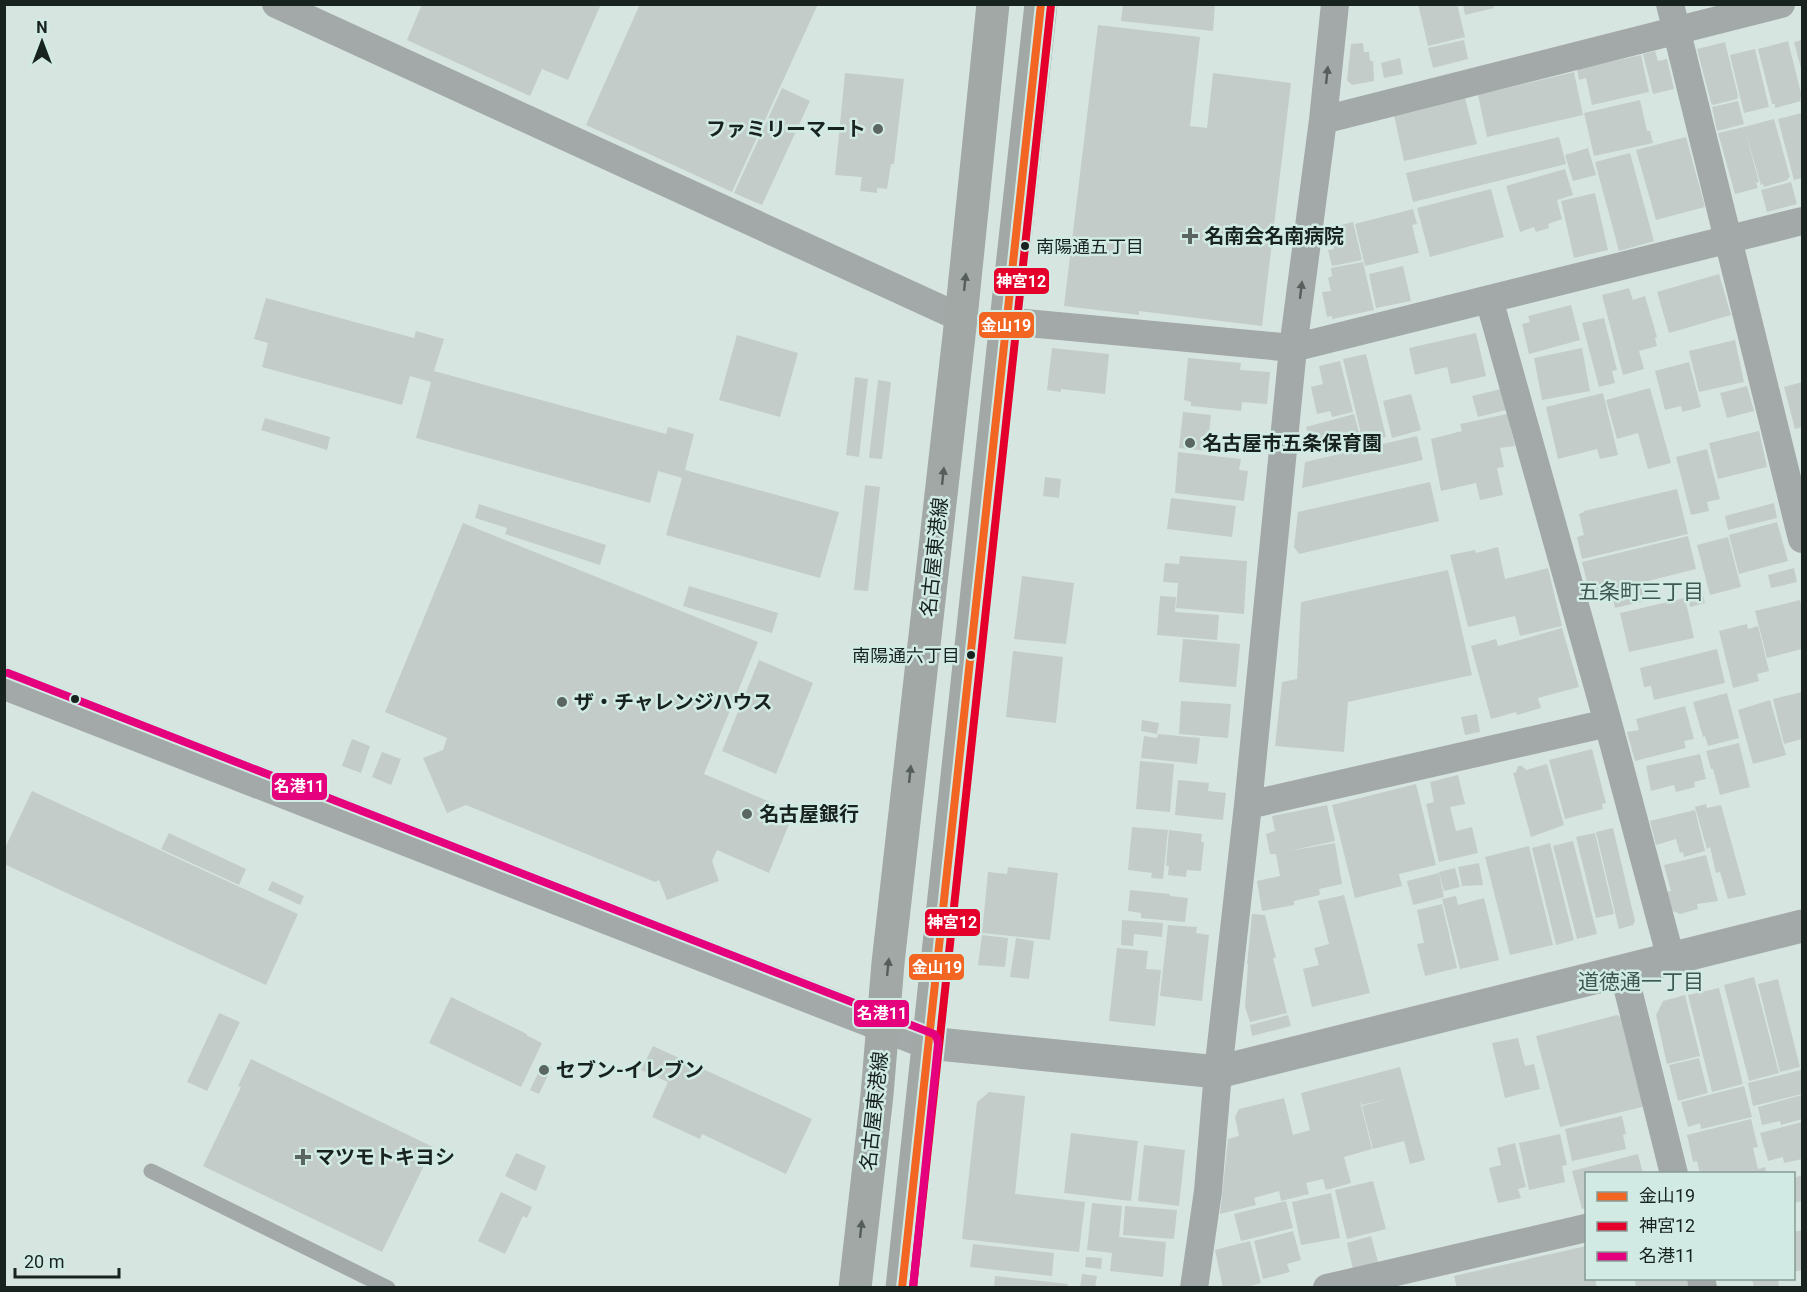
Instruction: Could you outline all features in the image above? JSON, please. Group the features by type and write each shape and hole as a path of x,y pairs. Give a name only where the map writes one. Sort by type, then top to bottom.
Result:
{"main road":[{"name":"名古屋東港線","path":"855,1287 993,4"},
{"path":"902,1287 1041,4"}],"street":[{"path":"276,4 961,318"},
{"path":"1194,1287 1208,1191 1218,1072 1248,804 1293,348 1323,120 1335,4"},
{"path":"1323,120 1673,18 1781,4"},
{"path":"1673,18 1728,240 1791,446 1803,539"},
{"path":"1005,321 1293,348 1803,221"},
{"path":"1489,299 1608,723 1671,959"},
{"path":"4,683 928,1043 1218,1072 1803,926"},
{"path":"1248,804 1608,723"},
{"path":"1623,970 1674,1172"},
{"path":"1327,1287 1585,1228"}],"lane":[{"path":"152,1171 387,1287"}],"building":[{"path":"422,4 601,4 568,80 542,69 530,96 407,40"},
{"path":"640,4 818,4 732,192 586,125"},
{"path":"1123,4 1215,4 1213,31 1121,21"},
{"path":"1418,4 1457,4 1465,37 1428,46"},
{"path":"1463,4 1493,4 1494,8 1465,15"},
{"path":"1098,25 1200,37 1190,126 1207,128 1213,73 1291,83 1262,326 1139,311 1139,315 1064,306"},
{"path":"1464,40 1468,59 1433,68 1428,48"},
{"path":"1802,40 1802,72 1794,42"},
{"path":"1788,41 1802,97 1801,101 1775,108 1758,49"},
{"path":"1725,42 1738,96 1737,99 1713,105 1697,49"},
{"path":"1363,43 1364,52 1369,52 1370,61 1373,61 1374,81 1352,85 1347,80 1351,44"},
{"path":"1755,49 1769,107 1744,113 1730,55"},
{"path":"1655,51 1658,61 1667,59 1674,89 1653,94 1643,54"},
{"path":"1641,55 1649,92 1592,105 1586,78 1579,80 1577,69"},
{"path":"1400,58 1403,74 1384,78 1381,63"},
{"path":"1574,72 1583,115 1487,137 1478,95"},
{"path":"845,73 904,79 894,164 891,164 887,189 877,188 877,193 860,191 862,177 835,175"},
{"path":"782,88 810,101 762,205 734,193"},
{"path":"1465,98 1477,144 1404,161 1394,115"},
{"path":"1640,100 1647,131 1650,131 1653,143 1594,156 1584,113"},
{"path":"1738,101 1744,124 1717,131 1712,107"},
{"path":"1802,113 1802,178 1794,180 1778,119"},
{"path":"1774,119 1790,177 1788,180 1764,187 1763,184 1761,185 1744,127"},
{"path":"1744,127 1759,182 1756,183 1758,188 1735,194 1718,133"},
{"path":"1559,137 1566,164 1413,202 1406,173"},
{"path":"1686,137 1705,207 1656,220 1636,150"},
{"path":"1588,148 1596,175 1573,181 1565,155"},
{"path":"1630,153 1654,241 1619,251 1595,162"},
{"path":"1565,169 1573,195 1557,200 1562,219 1548,224 1549,228 1536,232 1534,227 1520,232 1506,186"},
{"path":"1791,182 1797,204 1767,212 1761,190"},
{"path":"1491,189 1504,237 1430,257 1417,208"},
{"path":"1595,193 1608,250 1574,258 1561,201"},
{"path":"1413,209 1417,224 1412,225 1419,253 1365,266 1355,224"},
{"path":"1353,222 1362,260 1332,266 1328,250 1334,249 1329,228"},
{"path":"1363,262 1374,310 1332,319 1332,316 1327,317 1322,292 1331,291 1328,278 1332,276 1331,268"},
{"path":"1403,266 1411,301 1376,308 1369,274"},
{"path":"1719,274 1731,315 1669,333 1657,292"},
{"path":"1629,288 1633,300 1645,296 1657,337 1655,338 1657,346 1639,351 1644,369 1623,375 1602,295"},
{"path":"266,298 414,338 416,331 444,339 434,371 666,434 668,427 694,434 685,470 839,512 820,578 666,535 682,478 658,471 650,503 416,438 431,382 410,376 402,405 262,367 268,343 254,339"},
{"path":"1571,305 1580,340 1529,354 1522,324 1530,322 1528,316"},
{"path":"1604,318 1617,370 1612,371 1615,383 1599,387 1582,323"},
{"path":"1476,333 1486,376 1451,384 1447,367 1415,375 1409,348"},
{"path":"737,335 798,353 780,417 719,400"},
{"path":"1735,340 1744,382 1699,392 1689,351"},
{"path":"1052,348 1109,354 1105,394 1061,389 1061,392 1047,390"},
{"path":"1582,348 1590,391 1542,400 1534,358"},
{"path":"1366,354 1386,437 1363,442 1343,359"},
{"path":"1188,358 1241,363 1240,370 1270,372 1267,404 1242,402 1241,411 1191,406 1191,402 1184,400"},
{"path":"1340,361 1353,412 1332,417 1330,411 1317,414 1311,387 1323,384 1319,366"},
{"path":"1689,362 1701,407 1682,412 1681,406 1665,410 1655,371"},
{"path":"855,377 868,379 859,457 846,455"},
{"path":"878,380 891,382 882,459 869,458"},
{"path":"1802,382 1802,427 1795,429 1784,387"},
{"path":"1747,386 1754,411 1727,418 1720,393"},
{"path":"1650,388 1671,463 1648,469 1638,433 1617,439 1606,400"},
{"path":"1501,389 1506,410 1478,417 1472,396"},
{"path":"1603,393 1618,455 1600,459 1597,449 1558,459 1546,407"},
{"path":"1411,394 1421,430 1392,438 1383,401"},
{"path":"1183,412 1211,415 1207,451 1179,448"},
{"path":"1354,414 1362,443 1338,450 1336,446 1313,452 1306,427"},
{"path":"1507,414 1515,446 1500,448 1504,467 1497,468 1503,495 1480,500 1476,483 1441,491 1431,439 1462,431 1460,424"},
{"path":"265,418 330,437 327,450 261,430"},
{"path":"1759,431 1767,467 1718,479 1709,443"},
{"path":"1417,436 1423,460 1302,488 1305,462"},
{"path":"1707,449 1720,499 1707,502 1709,511 1691,515 1676,457"},
{"path":"1178,452 1241,459 1239,470 1248,471 1244,501 1175,493"},
{"path":"1045,477 1061,479 1059,498 1043,496"},
{"path":"1430,482 1439,521 1299,554 1294,547 1298,512"},
{"path":"865,485 880,487 868,591 854,590"},
{"path":"1677,489 1688,534 1582,559 1577,537 1584,535 1579,514"},
{"path":"1171,498 1236,506 1232,537 1167,529"},
{"path":"1774,503 1777,518 1728,530 1725,516"},
{"path":"479,504 606,545 600,565 505,534 507,528 475,518"},
{"path":"1777,522 1788,561 1739,574 1729,535"},
{"path":"463,523 758,642 704,774 794,812 769,873 717,850 712,861 719,881 667,900 659,880 655,882 466,805 447,813 423,758 443,750 447,738 385,712"},
{"path":"1688,536 1696,569 1640,583 1645,601 1615,608 1612,594 1591,599 1582,562"},
{"path":"1728,537 1741,587 1710,595 1697,545"},
{"path":"1498,547 1505,579 1548,568 1562,626 1520,636 1515,616 1468,627 1450,555 1475,550 1476,553"},
{"path":"1180,556 1247,561 1244,614 1176,608 1178,583 1163,582 1165,563 1179,564"},
{"path":"1794,568 1797,582 1771,588 1768,575"},
{"path":"1448,570 1472,675 1348,702 1344,752 1275,746 1282,682 1297,679 1301,602"},
{"path":"1022,576 1074,583 1066,644 1014,639"},
{"path":"689,586 778,613 772,633 683,606"},
{"path":"1701,587 1705,603 1690,607 1686,590"},
{"path":"1160,596 1176,597 1175,612 1219,615 1217,640 1157,635"},
{"path":"1685,598 1694,638 1629,652 1620,613"},
{"path":"1800,600 1802,649 1767,658 1755,611"},
{"path":"1747,624 1748,629 1758,626 1769,671 1757,674 1759,681 1733,688 1719,631"},
{"path":"1562,628 1579,687 1538,698 1541,708 1491,719 1471,646 1496,639 1498,646"},
{"path":"1183,639 1240,644 1236,687 1179,682"},
{"path":"1717,649 1725,683 1654,700 1651,686 1644,687 1640,668"},
{"path":"1013,651 1063,657 1056,723 1006,717"},
{"path":"759,660 813,683 776,774 722,751"},
{"path":"1802,692 1802,739 1784,744 1773,699"},
{"path":"1727,693 1739,738 1708,746 1705,736 1703,737 1693,702"},
{"path":"1770,700 1786,755 1753,764 1738,710"},
{"path":"1181,701 1231,704 1228,738 1179,734"},
{"path":"1685,706 1694,739 1684,741 1686,748 1635,761 1627,732 1639,730 1636,719"},
{"path":"1477,714 1480,732 1465,735 1461,717"},
{"path":"1142,720 1159,723 1157,734 1141,731"},
{"path":"1158,734 1200,738 1197,764 1141,758 1144,736 1157,738"},
{"path":"352,739 370,746 361,773 342,766"},
{"path":"1739,743 1750,787 1720,795 1706,751"},
{"path":"1592,749 1606,803 1602,804 1603,809 1565,819 1549,760"},
{"path":"382,752 401,759 391,785 372,777"},
{"path":"1700,754 1706,779 1694,782 1695,787 1676,792 1674,785 1651,791 1646,766"},
{"path":"1140,761 1174,764 1170,812 1136,809"},
{"path":"1547,764 1564,825 1531,837 1513,773 1516,772 1518,766 1526,770"},
{"path":"1458,775 1465,804 1450,807 1456,831 1472,827 1478,853 1439,862 1426,804 1434,802 1430,782"},
{"path":"1178,780 1209,783 1208,791 1226,793 1223,820 1175,815"},
{"path":"1416,784 1436,865 1399,874 1402,886 1355,898 1332,805"},
{"path":"32,791 298,914 266,985 4,864 4,850"},
{"path":"1706,804 1707,808 1721,805 1746,895 1728,899 1720,872 1716,873 1710,847 1707,849 1695,807"},
{"path":"1327,805 1335,841 1289,851 1335,843 1342,884 1319,889 1320,895 1294,901 1294,905 1262,911 1257,881 1280,876 1276,854 1270,854 1266,834 1275,831 1272,816"},
{"path":"1695,810 1705,851 1684,857 1683,852 1680,853 1676,839 1656,845 1650,821"},
{"path":"1132,827 1168,830 1163,879 1151,878 1152,873 1128,870"},
{"path":"1613,828 1635,921 1633,925 1619,929 1596,832"},
{"path":"1169,830 1202,834 1201,842 1204,842 1201,871 1187,870 1186,877 1168,875 1169,866 1166,866"},
{"path":"169,833 246,869 239,885 161,849"},
{"path":"1595,833 1614,914 1596,918 1576,837"},
{"path":"1573,841 1597,934 1577,939 1553,846"},
{"path":"1550,843 1574,940 1556,945 1532,848"},
{"path":"1529,846 1553,945 1510,955 1485,857"},
{"path":"1706,855 1718,901 1697,904 1698,909 1680,914 1671,910 1666,892 1671,891 1664,865"},
{"path":"1479,863 1483,885 1462,886 1458,867"},
{"path":"1008,867 1058,873 1050,940 982,933 988,872 1007,874"},
{"path":"1455,868 1460,887 1444,891 1439,872"},
{"path":"1439,873 1444,897 1413,905 1407,881"},
{"path":"272,881 304,896 300,905 268,890"},
{"path":"1130,890 1188,898 1185,922 1141,918 1141,913 1128,911"},
{"path":"1344,895 1370,993 1312,1007 1303,969 1319,965 1314,948 1329,944 1318,901"},
{"path":"1456,896 1458,905 1484,898 1499,960 1460,969 1442,899"},
{"path":"1442,904 1457,968 1425,976 1417,944 1424,943 1417,910"},
{"path":"1252,914 1265,915 1287,1013 1250,1022 1245,1007"},
{"path":"1122,920 1163,923 1162,937 1134,934 1133,946 1121,945"},
{"path":"1168,925 1197,927 1196,933 1209,935 1202,1001 1160,996"},
{"path":"982,935 1008,938 1005,967 978,965"},
{"path":"1016,938 1034,941 1029,979 1010,977"},
{"path":"1117,948 1148,951 1146,969 1161,970 1155,1026 1109,1021"},
{"path":"1754,977 1779,1073 1749,1081 1724,985"},
{"path":"1778,979 1800,1067 1780,1072 1758,984"},
{"path":"1719,988 1743,1084 1712,1092 1688,995"},
{"path":"1685,995 1700,1056 1667,1064 1656,1015 1663,1001"},
{"path":"451,997 542,1043 521,1087 429,1043"},
{"path":"219,1013 240,1022 207,1091 187,1082"},
{"path":"1288,1015 1291,1026 1252,1036 1250,1025"},
{"path":"1617,1015 1626,1021 1646,1106 1560,1127 1536,1036"},
{"path":"1518,1038 1525,1066 1534,1064 1540,1089 1505,1098 1492,1043"},
{"path":"653,1046 812,1119 786,1174 702,1134 700,1139 652,1117 668,1082 641,1070"},
{"path":"1699,1058 1708,1093 1678,1101 1669,1065"},
{"path":"251,1059 433,1147 382,1252 203,1166 241,1087 238,1086"},
{"path":"543,1063 552,1067 539,1094 530,1090"},
{"path":"1400,1067 1425,1160 1410,1164 1404,1141 1373,1149 1362,1106 1390,1098 1362,1105 1360,1101 1372,1149 1344,1157 1351,1183 1326,1190 1323,1179 1306,1183 1309,1194 1281,1201 1279,1191 1254,1198 1256,1205 1220,1214 1228,1139 1239,1136 1235,1117 1239,1109 1284,1098 1293,1135 1310,1130 1301,1093"},
{"path":"1801,1070 1802,1094 1753,1106 1748,1083"},
{"path":"1744,1086 1752,1117 1701,1129 1700,1123 1688,1127 1681,1102"},
{"path":"989,1092 1025,1096 1015,1194 1085,1202 1079,1252 962,1239 977,1102"},
{"path":"1802,1095 1802,1119 1781,1125 1780,1121 1762,1125 1758,1107"},
{"path":"1622,1116 1626,1134 1623,1135 1626,1149 1572,1161 1565,1129"},
{"path":"1751,1119 1758,1147 1753,1148 1758,1169 1765,1167 1766,1172 1700,1172 1697,1161 1693,1162 1687,1135"},
{"path":"1802,1122 1802,1159 1784,1163 1783,1157 1768,1161 1760,1133"},
{"path":"1071,1133 1138,1141 1131,1201 1064,1193"},
{"path":"1560,1134 1567,1165 1562,1166 1565,1182 1529,1190 1519,1143"},
{"path":"1515,1143 1526,1187 1518,1189 1521,1198 1498,1203 1489,1168 1501,1165 1497,1148"},
{"path":"1144,1145 1185,1150 1179,1206 1138,1201"},
{"path":"516,1153 546,1166 536,1191 505,1176"},
{"path":"1638,1154 1642,1172 1585,1172 1585,1208 1582,1209 1572,1171"},
{"path":"1802,1175 1802,1201 1795,1203 1795,1178"},
{"path":"1373,1181 1386,1229 1347,1239 1335,1190"},
{"path":"501,1192 532,1207 527,1218 523,1216 505,1254 478,1241"},
{"path":"1331,1193 1340,1238 1301,1245 1292,1202"},
{"path":"1286,1201 1293,1228 1241,1241 1234,1214"},
{"path":"1092,1203 1122,1206 1119,1237 1166,1242 1163,1277 1110,1271 1112,1253 1087,1250"},
{"path":"1125,1206 1177,1210 1174,1239 1123,1235"},
{"path":"1802,1230 1802,1270 1795,1272 1795,1232"},
{"path":"1293,1231 1301,1260 1287,1264 1290,1272 1263,1279 1254,1241"},
{"path":"1371,1236 1378,1262 1353,1269 1347,1243"},
{"path":"1250,1241 1261,1283 1244,1288 1223,1288 1215,1250"},
{"path":"973,1244 1054,1253 1052,1276 970,1267"},
{"path":"1585,1246 1585,1280 1595,1280 1597,1288 1457,1288 1454,1276"},
{"path":"1086,1257 1102,1258 1101,1269 1085,1267"},
{"path":"1082,1274 1097,1276 1095,1288 1080,1288"},
{"path":"995,1276 1068,1284 1067,1288 994,1288"},
{"path":"1691,1280 1693,1288 1636,1288 1635,1281"},
{"path":"1752,1280 1778,1280 1779,1286 1754,1288"}],"transit line":[{"name":"金山19","path":"902,1288 1041,4"},
{"name":"神宮12","path":"913,1288 1051,5"},
{"name":"名港11","path":"8,673 934,1034 938,1044 913,1288"}],"place":[{"name":"ファミリーマート","path":"878,129"},
{"name":"名南会名南病院","path":"1190,236"},
{"name":"南陽通五丁目","path":"1025,246"},
{"name":"名古屋市五条保育園","path":"1190,443"},
{"name":"南陽通六丁目","path":"971,655"},
{"name":"ザ・チャレンジハウス","path":"562,702"},
{"name":"名古屋銀行","path":"747,814"},
{"name":"セブン-イレブン","path":"544,1070"},
{"name":"マツモトキヨシ","path":"303,1157"}],"district":[{"name":"五条町三丁目","path":"1641,592"},
{"name":"道徳通一丁目","path":"1641,982"}]}
